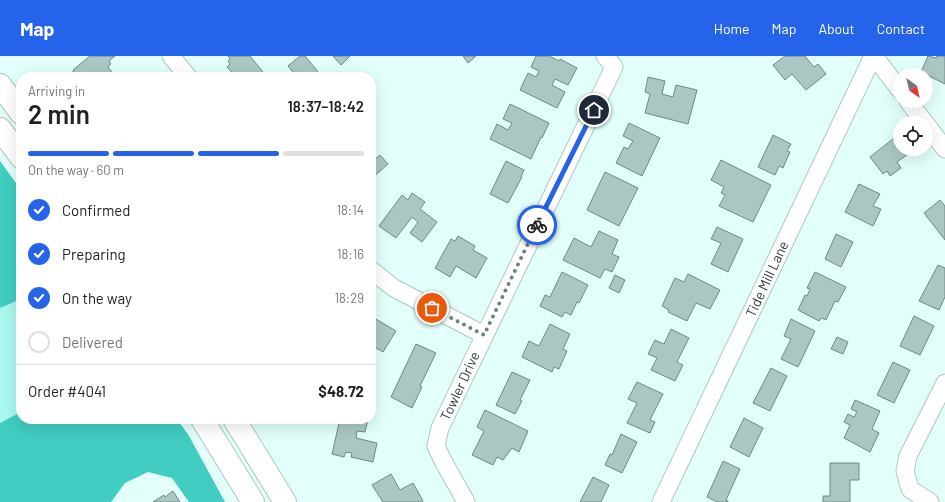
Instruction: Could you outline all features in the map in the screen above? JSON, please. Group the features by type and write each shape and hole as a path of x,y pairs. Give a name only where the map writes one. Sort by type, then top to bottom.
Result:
{"main road":[{"path":"0,85 16,106"},
{"path":"0,129 16,150"},
{"path":"205,424 253,502"},
{"path":"237,424 285,502"}],"street":[{"path":"171,56 184,72"},
{"name":"Towler Drive","path":"466,502 436,446 440,428 614,67 605,56"},
{"path":"874,56 893,81"},
{"name":"Tide Mill Lane","path":"661,502 874,56"},
{"path":"933,134 945,150"},
{"path":"376,274 394,288 484,335"},
{"path":"930,502 910,489 904,471 908,456 945,384"}],"shaded area":[{"path":"0,161 16,183 16,301 0,308"},
{"path":"16,301 16,415 0,423 0,308"},
{"path":"16,415 16,424 181,424 189,436 225,502 189,502 172,478 148,472 125,483 111,502 0,502 0,423"}],"building":[{"path":"90,56 115,56 109,61 111,64 108,67 112,72 72,72 74,71 73,70"},
{"path":"228,56 250,56 263,72 232,72 227,67 230,64 228,61 230,59"},
{"path":"300,56 305,56 318,72 293,72 288,66"},
{"path":"333,56 350,56 341,65"},
{"path":"463,56 476,56 468,63"},
{"path":"536,56 549,56 559,61 560,59 577,68 568,85 555,79 552,85 565,92 557,108 520,90 528,73 536,77 539,71 531,67"},
{"path":"785,56 805,56 814,67 818,64 826,74 806,90 792,74 785,80 773,65"},
{"path":"928,56 936,58 937,56 945,56 945,84 933,78 933,68 923,68"},
{"path":"648,77 665,81 662,94 673,97 676,85 697,90 688,124 645,113 650,94 645,92"},
{"path":"510,104 549,123 531,159 490,139 497,124 508,130 512,123 503,119"},
{"path":"629,123 660,138 642,176 616,163 624,147 628,149 633,141 623,136"},
{"path":"773,135 791,144 787,151 790,152 783,168 779,166 775,175 758,167"},
{"path":"893,139 893,156 905,156 897,162 901,168 890,176 887,171 883,174 870,157"},
{"path":"380,155 388,164 376,175 376,158"},
{"path":"721,160 771,185 753,222 719,206 725,195 721,193 724,187 711,180"},
{"path":"506,161 524,170 522,177 508,203 490,194"},
{"path":"605,172 638,188 619,226 587,210"},
{"path":"859,184 880,194 873,206 881,209 873,226 845,212"},
{"path":"412,193 425,202 420,209 437,222 422,242 410,233 418,222 412,217 396,238 379,226 402,195 408,200"},
{"path":"940,200 945,206 945,240 924,213"},
{"path":"717,227 743,239 728,272 711,264 721,243 711,239"},
{"path":"599,231 618,240 612,254 619,257 612,272 605,269 600,278 563,260 574,238 591,247"},
{"path":"836,234 853,242 841,267 825,259"},
{"path":"458,236 475,246 473,250 487,258 476,278 456,266 450,277 435,268 451,239 455,241"},
{"path":"938,265 945,268 945,297 939,310 919,301"},
{"path":"562,272 588,285 571,315 565,312 562,317 540,306 545,295 550,297"},
{"path":"815,272 846,287 838,302 835,301 826,320 821,318 819,321 798,310 805,295 807,296 810,289 807,288"},
{"path":"688,274 720,290 710,309 696,303 687,321 668,312 669,310 662,306 675,278 684,282"},
{"path":"615,275 625,280 619,293 609,288"},
{"path":"914,316 934,326 920,355 900,346"},
{"path":"376,319 396,331 383,352 376,348"},
{"path":"791,319 815,331 798,367 781,359 791,339 784,336"},
{"path":"550,324 570,334 563,349 567,351 559,369 554,367 552,372 522,357 529,341 539,346"},
{"path":"671,329 689,338 677,362 683,365 675,381 651,370 657,358 648,354 655,340 664,344"},
{"path":"837,337 848,342 843,354 831,349"},
{"path":"416,344 436,353 420,386 422,387 412,408 391,397"},
{"path":"893,362 910,370 894,403 877,395"},
{"path":"771,368 787,376 770,411 753,403"},
{"path":"512,372 530,380 515,414 496,405"},
{"path":"637,382 663,394 650,420 655,422 650,433 627,423 637,403 628,399"},
{"path":"855,400 880,411 872,429 879,433 870,452 844,438 850,425 844,422 848,414 854,417 857,412 851,409"},
{"path":"485,410 528,431 519,452 512,448 503,460 497,457 493,465 472,455 484,431 477,427"},
{"path":"744,418 763,428 749,457 730,447"},
{"path":"339,424 367,424 365,432 357,431 356,438 377,443 373,462 351,457 352,453 346,452 344,457 332,454"},
{"path":"621,434 637,442 622,473 605,465 610,454 612,455"},
{"path":"723,461 740,469 726,500 728,502 717,502 707,497"},
{"path":"830,463 859,463 859,480 850,480 850,502 823,502 823,496 830,496"},
{"path":"391,474 400,490 413,483 423,501 383,502 372,485"},
{"path":"593,477 609,485 601,502 580,502"},
{"path":"173,491 180,502 153,502 164,495 165,497"}],"way so far":[{"path":"432,308 484,335 537,225"}],"route":[{"path":"537,225 594,110"}]}
